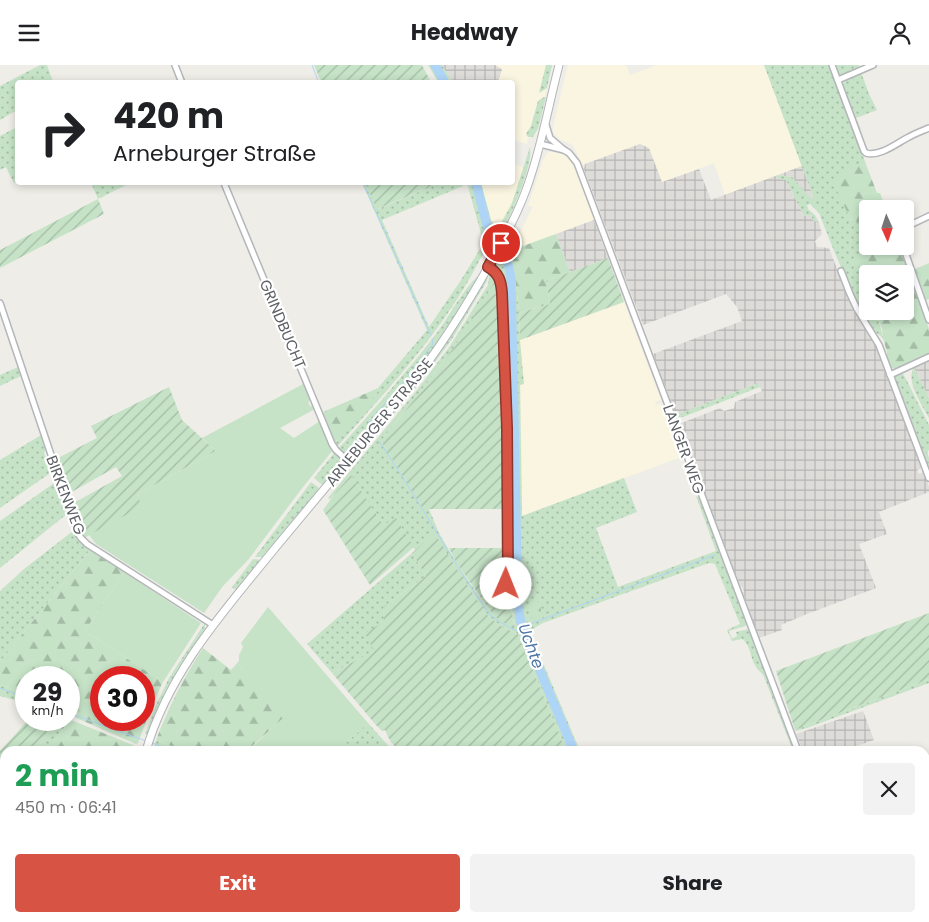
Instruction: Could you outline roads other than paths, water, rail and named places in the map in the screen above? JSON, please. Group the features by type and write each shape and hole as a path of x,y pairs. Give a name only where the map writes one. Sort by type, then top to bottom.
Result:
{"main road":[{"name":"ARNEBURGER STRASSE","path":"148,746 160,714 174,685 200,642 237,594 410,386 437,351 462,312 494,257 526,192 559,65"}],"street":[{"path":"175,65 181,80"},
{"path":"832,65 866,153 874,154 929,128"},
{"path":"838,81 873,65"},
{"name":"LANGER WEG","path":"545,124 550,138 570,153 580,170 796,746"},
{"path":"540,144 564,150"},
{"name":"GRINDBUCHT","path":"225,185 332,444 348,461"},
{"path":"914,223 929,216"},
{"path":"906,255 929,320"},
{"path":"488,267 498,275 502,293 507,428 508,576 506,584"},
{"path":"841,271 857,309 876,339 929,478"},
{"name":"BIRKENWEG","path":"0,303 77,532 81,539 213,625"},
{"path":"890,375 929,357"}],"waterway":[{"path":"312,65 318,80"},
{"name":"Uchte","path":"435,65 443,80"},
{"path":"364,185 431,335"},
{"name":"Uchte","path":"477,185 490,237 504,256 511,278 518,606 527,640 572,746"},
{"path":"369,426 367,425 433,344 432,339"},
{"path":"379,441 489,614 525,634"},
{"path":"522,627 715,555"},
{"path":"0,688 15,694"},
{"path":"80,717 146,741"},
{"path":"152,743 160,746"}]}
